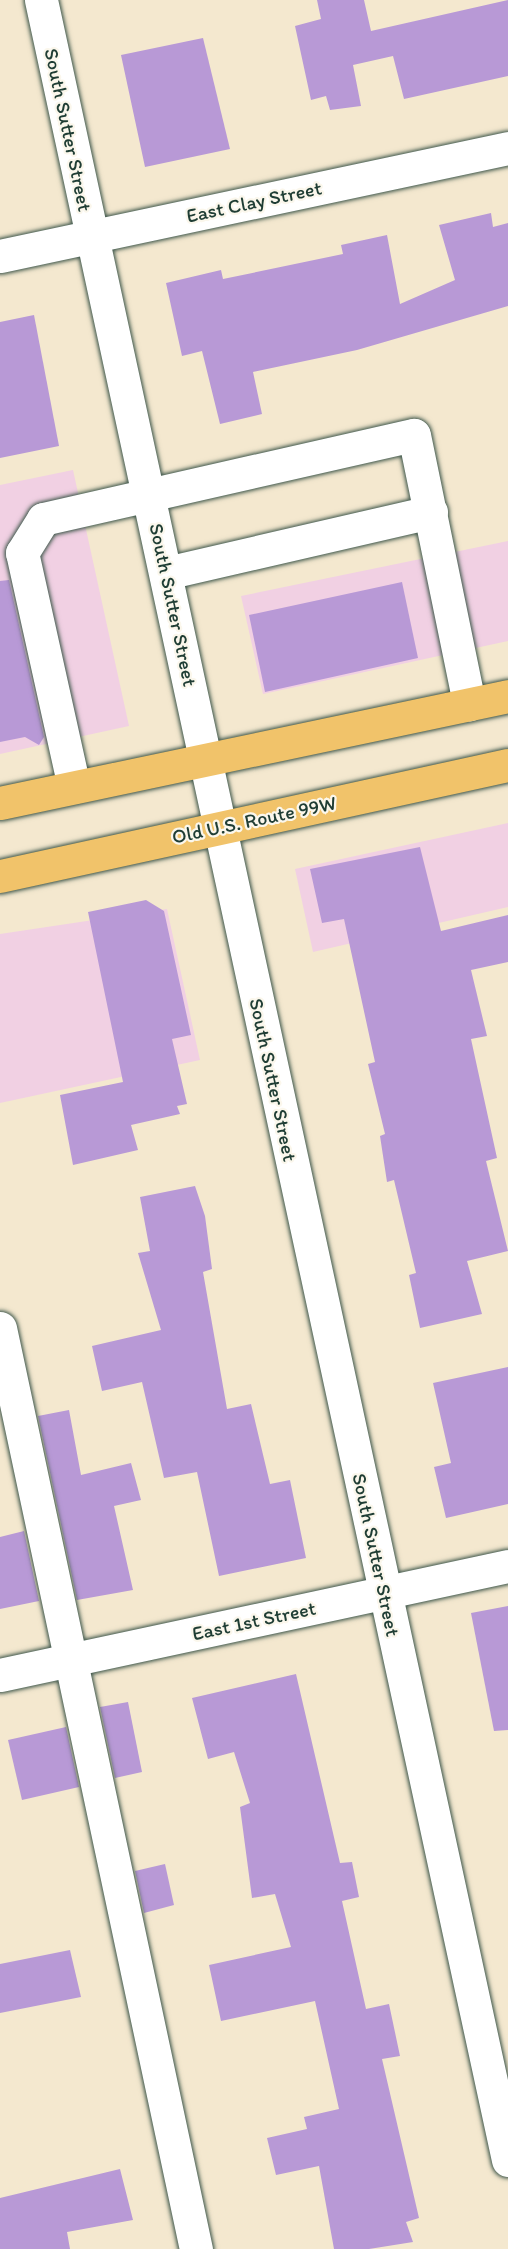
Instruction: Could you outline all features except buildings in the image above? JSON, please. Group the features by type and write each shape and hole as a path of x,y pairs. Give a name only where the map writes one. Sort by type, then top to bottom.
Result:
{"main road":[{"path":"0,803 206,757 508,696"},
{"name":"Old U.S. Route 99W","path":"0,876 508,765"}],"street":[{"name":"South Sutter Street","path":"41,0 508,2160"},
{"name":"East Clay Street","path":"0,256 508,147"},
{"path":"74,787 22,553 43,519 414,435 469,704"},
{"path":"166,573 431,512"},
{"path":"0,1328 196,2249"},
{"name":"East 1st Street","path":"0,1675 508,1566"}],"shaded area":[{"path":"73,470 129,726 0,754 0,485"},
{"path":"508,541 508,641 263,694 241,596"},
{"path":"508,823 508,907 313,952 295,869"},
{"path":"167,909 200,1060 0,1103 0,934"}]}
